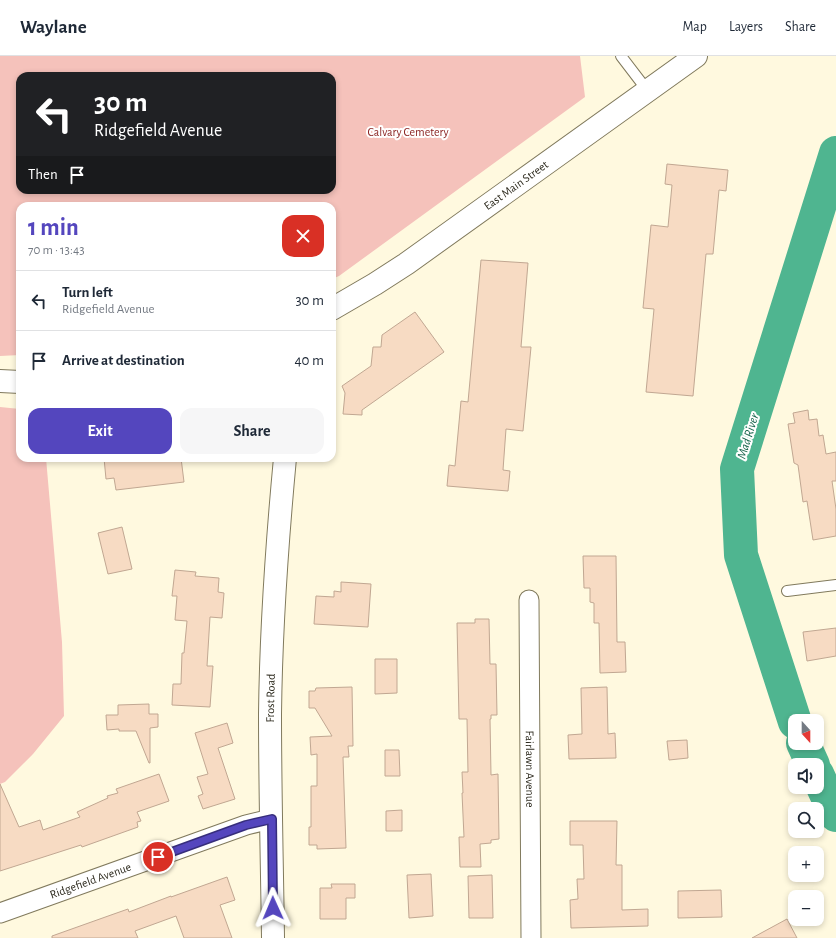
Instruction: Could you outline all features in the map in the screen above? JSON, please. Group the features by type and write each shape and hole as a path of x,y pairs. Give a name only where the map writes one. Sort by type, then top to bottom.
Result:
{"main road":[{"name":"East Main Street","path":"336,307 406,264 696,56"},
{"path":"0,381 16,382"},
{"name":"Frost Road","path":"273,938 270,714 273,618 285,462"}],"street":[{"name":"Fairlawn Avenue","path":"529,600 531,938"},
{"name":"Ridgefield Avenue","path":"0,913 246,825 272,819"}],"lane":[{"path":"621,56 647,90"},
{"path":"787,591 836,585"}],"green space":[{"name":"Calvary Cemetery","path":"0,56 580,56 585,97 336,277 336,202 16,202 16,355 0,356"},
{"path":"0,407 16,409 16,462 46,462 62,642 64,716 33,754 5,782 0,784"}],"building":[{"path":"667,164 728,170 726,191 719,190 713,254 706,254 693,396 646,392 654,309 643,308 651,225 668,227 672,185 665,184"},
{"path":"481,260 528,263 521,347 531,347 523,431 506,429 503,470 510,471 508,491 447,486 449,465 455,466 461,401 468,402"},
{"path":"415,312 444,352 362,410 362,415 343,414 345,393 342,386 371,366 373,347 381,347 382,335"},
{"path":"808,410 809,420 817,419 819,436 823,435 826,454 836,452 836,481 832,481 836,509 836,536 813,540 807,501 803,502 798,465 794,463 788,424 795,423 793,413"},
{"path":"104,462 182,462 184,482 116,490 114,478 106,479"},
{"path":"122,527 132,569 108,574 98,533"},
{"path":"583,556 616,556 617,642 625,642 626,672 600,673 599,623 594,623 594,603 590,602 590,588 584,588"},
{"path":"175,570 196,572 195,576 219,578 218,592 224,593 222,618 210,617 207,666 213,666 210,707 172,705 173,684 181,684 182,653 184,653 187,621 175,620 177,596 172,596"},
{"path":"341,582 371,584 368,627 314,624 316,596 334,597 334,591 341,592"},
{"path":"475,619 489,619 490,664 496,664 497,715 491,715 490,719 491,775 498,774 499,839 491,840 491,843 480,844 481,867 460,867 459,837 464,837 462,772 468,772 467,719 459,719 457,623 475,623"},
{"path":"836,628 836,656 807,661 803,632"},
{"path":"375,659 397,659 397,693 375,694"},
{"path":"352,687 353,746 348,746 349,757 343,757 346,848 317,849 317,845 309,845 309,827 311,827 311,786 317,786 317,754 311,755 310,737 332,736 315,708 309,708 309,691 315,691 316,688"},
{"path":"607,687 608,734 615,733 616,758 569,759 568,735 582,734 581,688"},
{"path":"149,704 149,714 158,714 158,727 150,728 150,763 136,731 119,731 119,729 107,730 106,715 118,715 118,705"},
{"path":"227,723 233,743 218,748 235,799 203,809 198,796 203,794 197,777 208,774 195,733"},
{"path":"687,740 688,758 669,760 667,741"},
{"path":"385,750 399,750 400,776 385,776"},
{"path":"159,774 169,801 137,812 141,821 137,822 138,827 82,847 81,845 0,871 0,784 19,827 40,820 43,830 80,817 77,812 108,798 107,796 118,793 116,789"},
{"path":"402,810 402,831 386,831 386,811"},
{"path":"570,821 617,821 616,865 622,865 622,910 648,909 648,926 571,928 570,900 578,899 577,879 584,879 583,845 570,845"},
{"path":"431,874 433,916 409,918 407,875"},
{"path":"492,875 493,918 469,918 468,876"},
{"path":"227,877 235,900 220,905 232,938 184,938 176,916 135,931 138,938 52,938 52,936 128,909 129,912"},
{"path":"331,884 355,884 355,898 346,898 346,919 320,919 320,888 332,888"},
{"path":"721,890 722,917 678,918 678,891"},
{"path":"787,919 788,926 791,926 797,938 752,938"}],"waterway":[{"name":"Mad River","path":"792,714 741,555 737,469 836,153"},
{"name":"Mad River","path":"806,750 810,758"},
{"name":"Mad River","path":"824,789 836,815"}],"route":[{"path":"158,857 246,825 272,819 273,908"}]}
